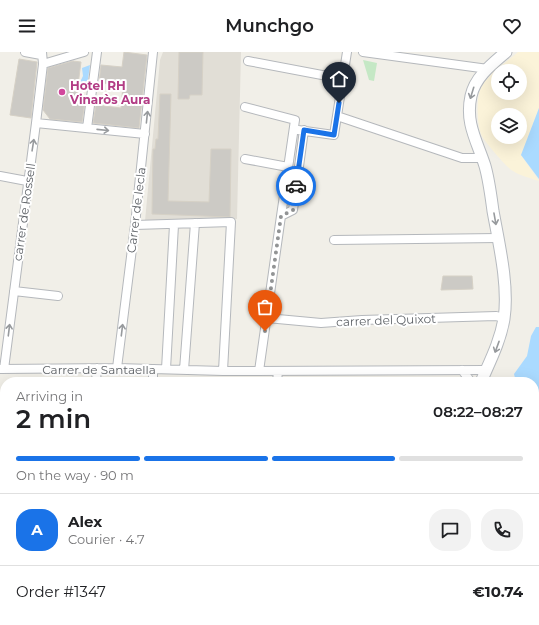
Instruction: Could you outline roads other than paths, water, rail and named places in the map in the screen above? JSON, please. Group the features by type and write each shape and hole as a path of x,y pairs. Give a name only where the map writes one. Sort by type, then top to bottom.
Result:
{"street":[{"path":"25,52 42,54"},
{"path":"43,64 84,52"},
{"path":"86,128 97,52"},
{"name":"Carrer de Iecla","path":"117,368 135,225 153,52"},
{"path":"294,129 334,135 347,52"},
{"path":"363,52 488,69"},
{"path":"484,377 500,338 504,318 504,282 487,175 482,158 470,129 469,107 475,84 506,52"},
{"name":"carrer de Rossell","path":"2,369 36,123 43,64 42,54"},
{"path":"248,61 343,79"},
{"path":"245,107 295,120 259,370"},
{"path":"337,116 462,158 482,158"},
{"path":"36,123 145,134"},
{"path":"281,216 293,210 304,130"},
{"path":"245,159 288,167"},
{"path":"0,176 27,181"},
{"path":"135,225 174,225 231,222 223,371"},
{"path":"184,370 195,223"},
{"path":"166,370 174,225"},
{"path":"334,240 498,238"},
{"path":"14,290 58,296"},
{"name":"carrer del Quixot","path":"267,318 321,323 362,320 496,316 504,318"},
{"path":"96,377 97,368"},
{"name":"Carrer de Santaella","path":"2,369 117,368 223,371 486,370"},
{"path":"153,369 153,377"},
{"path":"462,370 467,377"},
{"path":"277,377 278,371"}],"water":[{"path":"90,65 87,86 81,85 80,82 83,76 82,68"},
{"path":"539,108 539,179 521,155 525,144 527,144 527,139"},
{"path":"536,327 539,327 539,377 515,377 514,374 527,356 531,336"}],"place":[{"name":"Hotel RH Vinaròs Aura","path":"62,92"}]}
